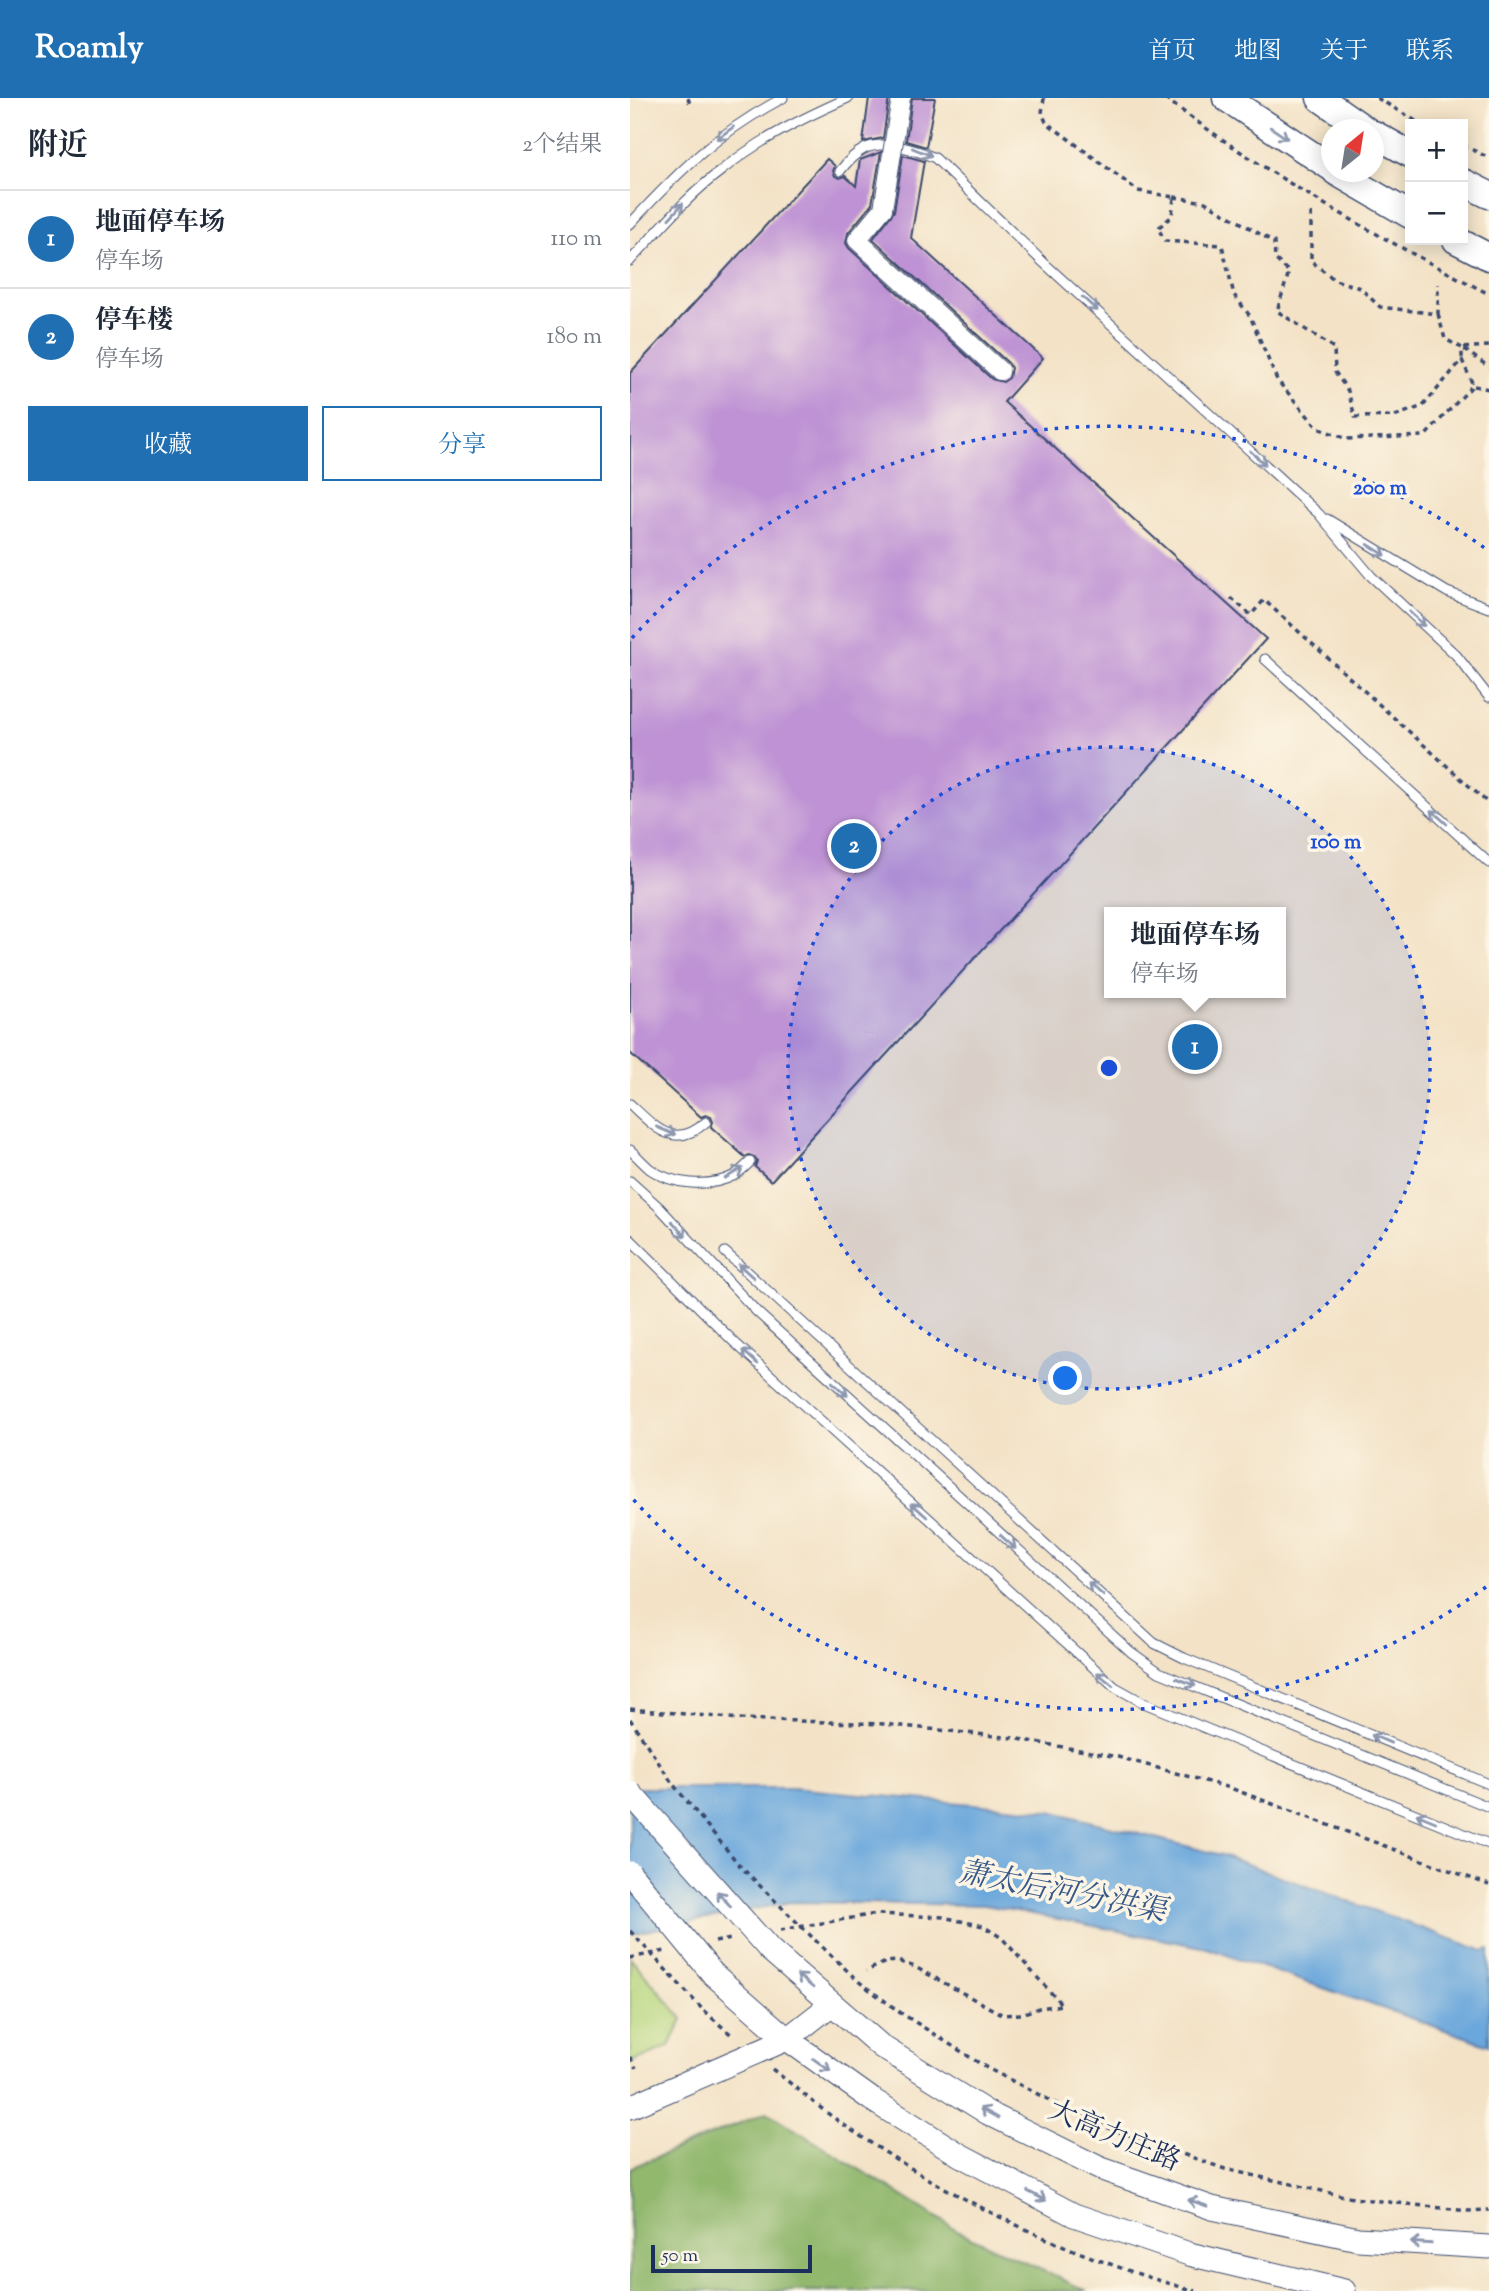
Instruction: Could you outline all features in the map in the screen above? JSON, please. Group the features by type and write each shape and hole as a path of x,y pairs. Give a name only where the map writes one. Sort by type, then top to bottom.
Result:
{"main road":[{"path":"1226,98 1321,161"},
{"path":"1320,98 1350,119"},
{"path":"1384,140 1405,151"},
{"path":"1353,182 1405,212"},
{"path":"1468,184 1489,195"},
{"path":"1466,245 1489,257"},
{"name":"大高力庄路","path":"630,1793 775,1940 832,2004 882,2046 988,2113 1099,2168 1212,2208 1358,2239 1489,2247"},
{"path":"630,1873 713,1974 787,2039 871,2099 960,2155 1074,2215 1189,2254 1344,2291"},
{"path":"630,2107 787,2039 832,2004"}],"street":[{"path":"901,98 883,209 857,240 1000,371"}],"lane":[{"path":"630,224 672,178 705,148 749,116 783,98"},
{"path":"630,261 682,204 721,170 794,122 848,98"},
{"path":"840,171 851,158 867,147 913,148 935,158 1044,262 1319,514 1371,576 1456,655 1489,697"},
{"path":"1319,514 1447,592 1489,608"},
{"path":"1265,659 1489,863"},
{"path":"630,1104 668,1135 684,1136 698,1130 706,1122"},
{"path":"630,1150 652,1170 675,1180 698,1184 717,1182 735,1175 750,1162"},
{"path":"630,1181 659,1207 757,1312 1131,1652 1159,1672 1489,1807"},
{"path":"630,1239 734,1342 1115,1687 1144,1703 1489,1844"},
{"path":"725,1252 1154,1643 1184,1658 1489,1784"}],"path":[{"path":"688,98 691,107"},
{"path":"1044,98 1042,113 1046,122 1138,191 1205,202 1274,242 1275,259 1289,272 1277,311 1334,348 1335,372 1348,391 1354,417 1395,416 1423,406 1462,360"},
{"path":"1165,98 1296,188 1489,294"},
{"path":"1377,98 1413,119"},
{"path":"1468,148 1489,158"},
{"path":"1174,197 1172,216 1158,228 1165,241 1222,245 1234,295 1250,316 1277,380 1318,428 1347,439 1425,436 1473,385"},
{"path":"1311,213 1311,261 1335,280 1360,288 1380,307 1438,314"},
{"path":"1438,284 1438,314 1445,339 1489,367"},
{"path":"1462,348 1489,346"},
{"path":"1462,348 1462,360 1473,385"},
{"path":"1473,385 1489,389"},
{"path":"1231,598 1251,615 1264,600 1489,804"},
{"path":"630,1709 741,1719 884,1724 1013,1738 1118,1757 1230,1788 1489,1885"},
{"path":"630,1719 672,1783 741,1867 815,1940 858,1982 987,2068 1094,2123 1225,2169 1353,2198 1469,2211 1489,2210"},
{"path":"775,1940 876,1914 943,1917 983,1926 1002,1938 1062,2005 1003,2015 897,1961 886,1962 866,1971"},
{"path":"630,1931 704,2011 753,2054 843,2125 934,2181 1048,2240 1152,2279 1196,2291"},
{"path":"712,1942 739,1937"},
{"path":"630,1958 671,1950"},
{"path":"630,2057 636,2068"}],"green space":[{"path":"630,1957 683,2019 670,2046 630,2063"},
{"path":"767,2112 962,2233 1087,2291 630,2291 630,2168"}],"water":[{"name":"萧太后河分洪渠","path":"630,1788 792,1788 1050,1811 1225,1856 1484,1951 1489,1949 1489,2045 1207,1948 985,1905 790,1902 630,1934"}],"building":[{"path":"869,98 889,98 883,138 863,142"},
{"path":"912,98 935,98 926,147 906,141"},
{"path":"881,152 872,204 848,233 846,243 849,248 992,379 1003,382 1009,378 1011,368 1008,363 873,239 894,211 903,155 924,161 911,238 1043,358 1004,402 1266,639 771,1181 755,1167 757,1161 754,1157 745,1157 711,1127 711,1117 701,1117 630,1053 630,373 827,159 835,166 835,176 845,176 856,186 860,160"}],"place":[{"name":"停车楼","path":"854,846"},
{"name":"地面停车场","path":"1195,1047"}]}
